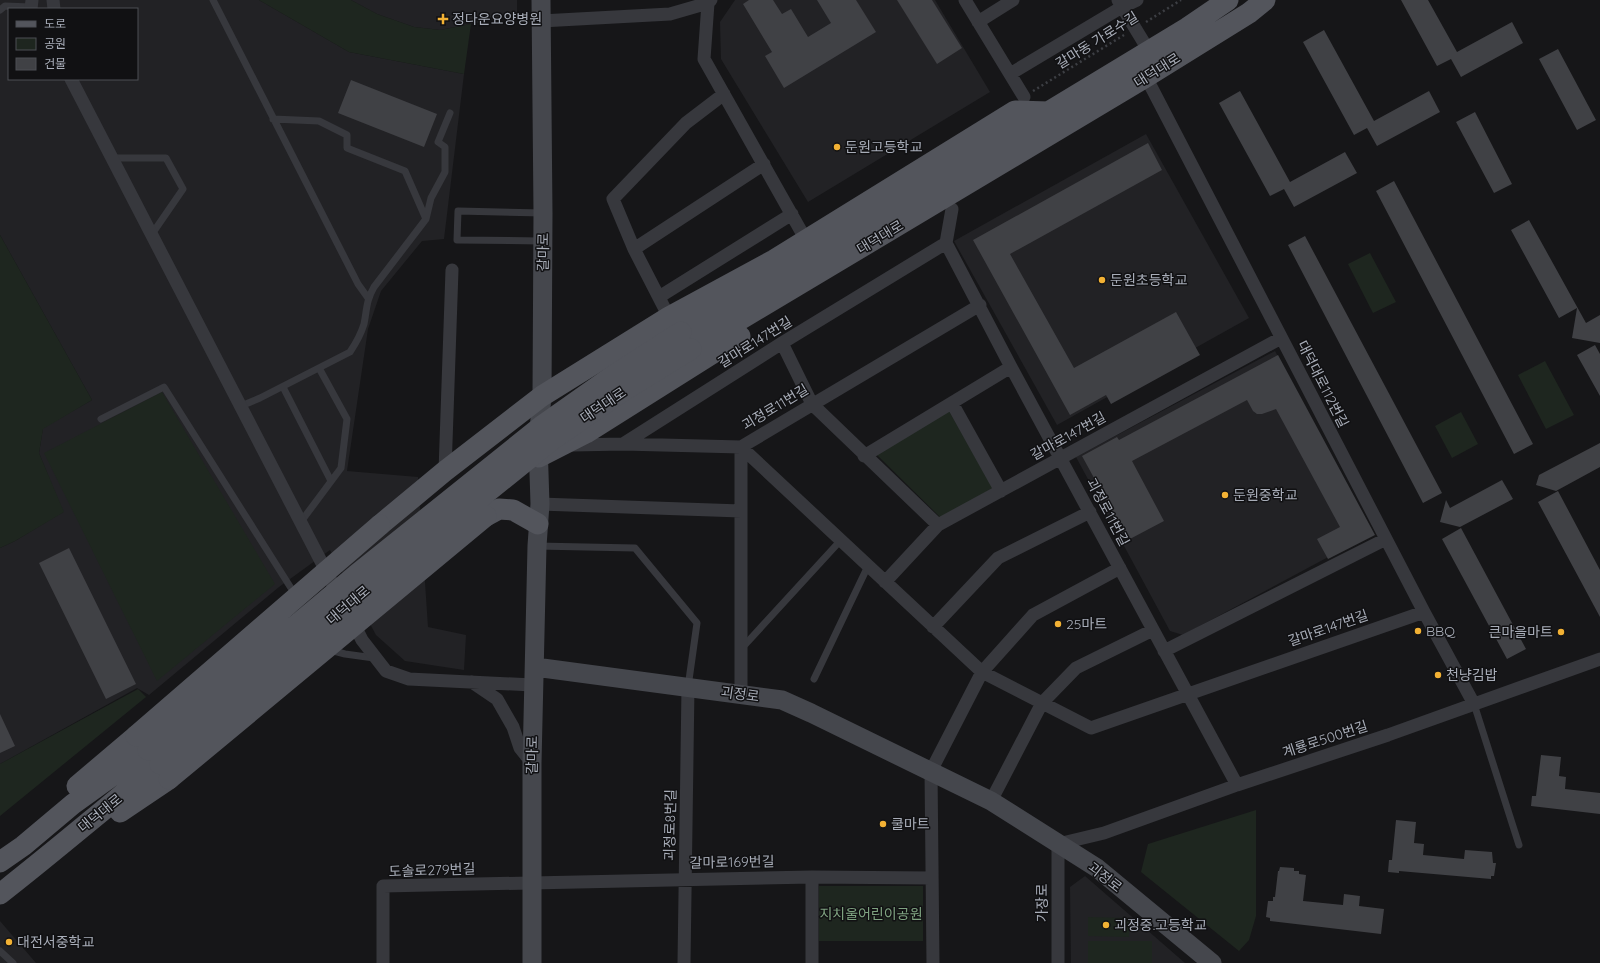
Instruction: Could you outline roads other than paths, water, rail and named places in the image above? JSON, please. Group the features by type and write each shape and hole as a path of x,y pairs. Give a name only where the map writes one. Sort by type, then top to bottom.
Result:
{"main road":[{"name":"갈마로","path":"532,963 532,763 539,514 538,442 542,396 543,213 541,0"},
{"name":"대덕대로","path":"680,333 1053,122 1149,51 1187,28 1228,0"},
{"name":"대덕대로","path":"0,894 41,863 89,821 153,757 370,587 553,439 623,391 680,333 906,198 1053,122 1146,77 1249,13 1265,0"},
{"path":"153,757 380,525 445,471 542,396 680,333 774,260 1015,111 1053,122 1026,164 720,348 586,432 539,458"},
{"path":"906,198 939,157"},
{"path":"153,757 486,516 499,509 539,514"},
{"name":"괴정로","path":"534,676 688,687 782,700 991,801 1097,868 1212,963"},
{"name":"대덕대로","path":"0,862 23,846 73,804 153,757"}],"street":[{"path":"965,0 1024,97"},
{"path":"978,22 1013,0"},
{"path":"1010,74 1120,4 1137,0"},
{"path":"541,21 670,14 709,2 704,59 806,240"},
{"path":"1120,4 1149,51"},
{"name":"대덕대로112번길","path":"1146,77 1424,612 1474,704"},
{"path":"73,80 300,523 362,640 375,658 386,671 409,679 472,682 534,676"},
{"path":"680,333 634,249 614,199 686,123 724,94"},
{"path":"634,249 764,164"},
{"path":"946,243 952,209"},
{"path":"659,297 792,214"},
{"name":"갈마로147번길","path":"623,444 782,343 946,243"},
{"name":"괴정로11번길","path":"946,243 1237,785"},
{"path":"445,471 452,270"},
{"name":"괴정로11번길","path":"741,694 740,447 980,305"},
{"name":"갈마로147번길","path":"885,582 938,525 1282,338"},
{"path":"782,343 812,404 864,456 938,525"},
{"path":"864,456 1012,367"},
{"path":"952,403 1001,490"},
{"path":"573,445 623,444 740,447"},
{"name":"갈마로147번길","path":"740,447 982,672 1091,728 1424,612"},
{"path":"539,514 741,511"},
{"path":"933,627 998,558 1090,512"},
{"path":"1164,651 1386,538"},
{"path":"933,963 931,771 982,672 1033,615 1120,568"},
{"path":"991,801 1042,703 1076,668 1153,630"},
{"name":"계룡로500번길","path":"1058,844 1104,832 1237,785 1388,735 1600,659"},
{"path":"472,682 497,699 513,727 520,748 532,763"},
{"name":"괴정로8번길","path":"684,963 688,687"},
{"name":"가장로","path":"1058,844 1058,963"},
{"path":"812,877 812,963"},
{"name":"갈마로169번길","path":"533,884 812,877 932,878"},
{"name":"도솔로279번길","path":"383,963 383,886 533,884"}],"lane":[{"path":"213,0 358,284 368,298"},
{"path":"0,10 4,6 31,4"},
{"path":"241,406 283,387 350,352 358,340 364,325 368,298 374,287 426,219 431,198 445,172 445,147 438,142 450,113"},
{"path":"273,119 319,121 347,135 347,148 405,171 426,219"},
{"path":"112,158 166,158 183,189 152,234"},
{"path":"543,213 458,211 457,240 543,241"},
{"path":"300,523 341,468 347,420 319,368"},
{"path":"101,419 164,387 301,605"},
{"path":"283,387 332,481"},
{"path":"741,649 841,540"},
{"path":"537,546 634,548 697,623 688,687"},
{"path":"814,679 868,566"},
{"path":"306,611 331,651 375,658"},
{"path":"1474,704 1519,845"},
{"path":"0,951 13,963"}],"place":[{"name":"정다운요양병원","path":"443,19"},
{"name":"둔원고등학교","path":"837,147"},
{"name":"둔원초등학교","path":"1102,280"},
{"name":"둔원중학교","path":"1225,495"},
{"name":"25마트","path":"1058,624"},
{"name":"BBQ","path":"1418,631"},
{"name":"큰마을마트","path":"1561,632"},
{"name":"천냥김밥","path":"1438,675"},
{"name":"쿨마트","path":"883,824"},
{"name":"괴정중.고등학교","path":"1106,925"},
{"name":"대전서중학교","path":"9,942"}],"park label":[{"name":"지치울어린이공원","path":"871,914"}]}
